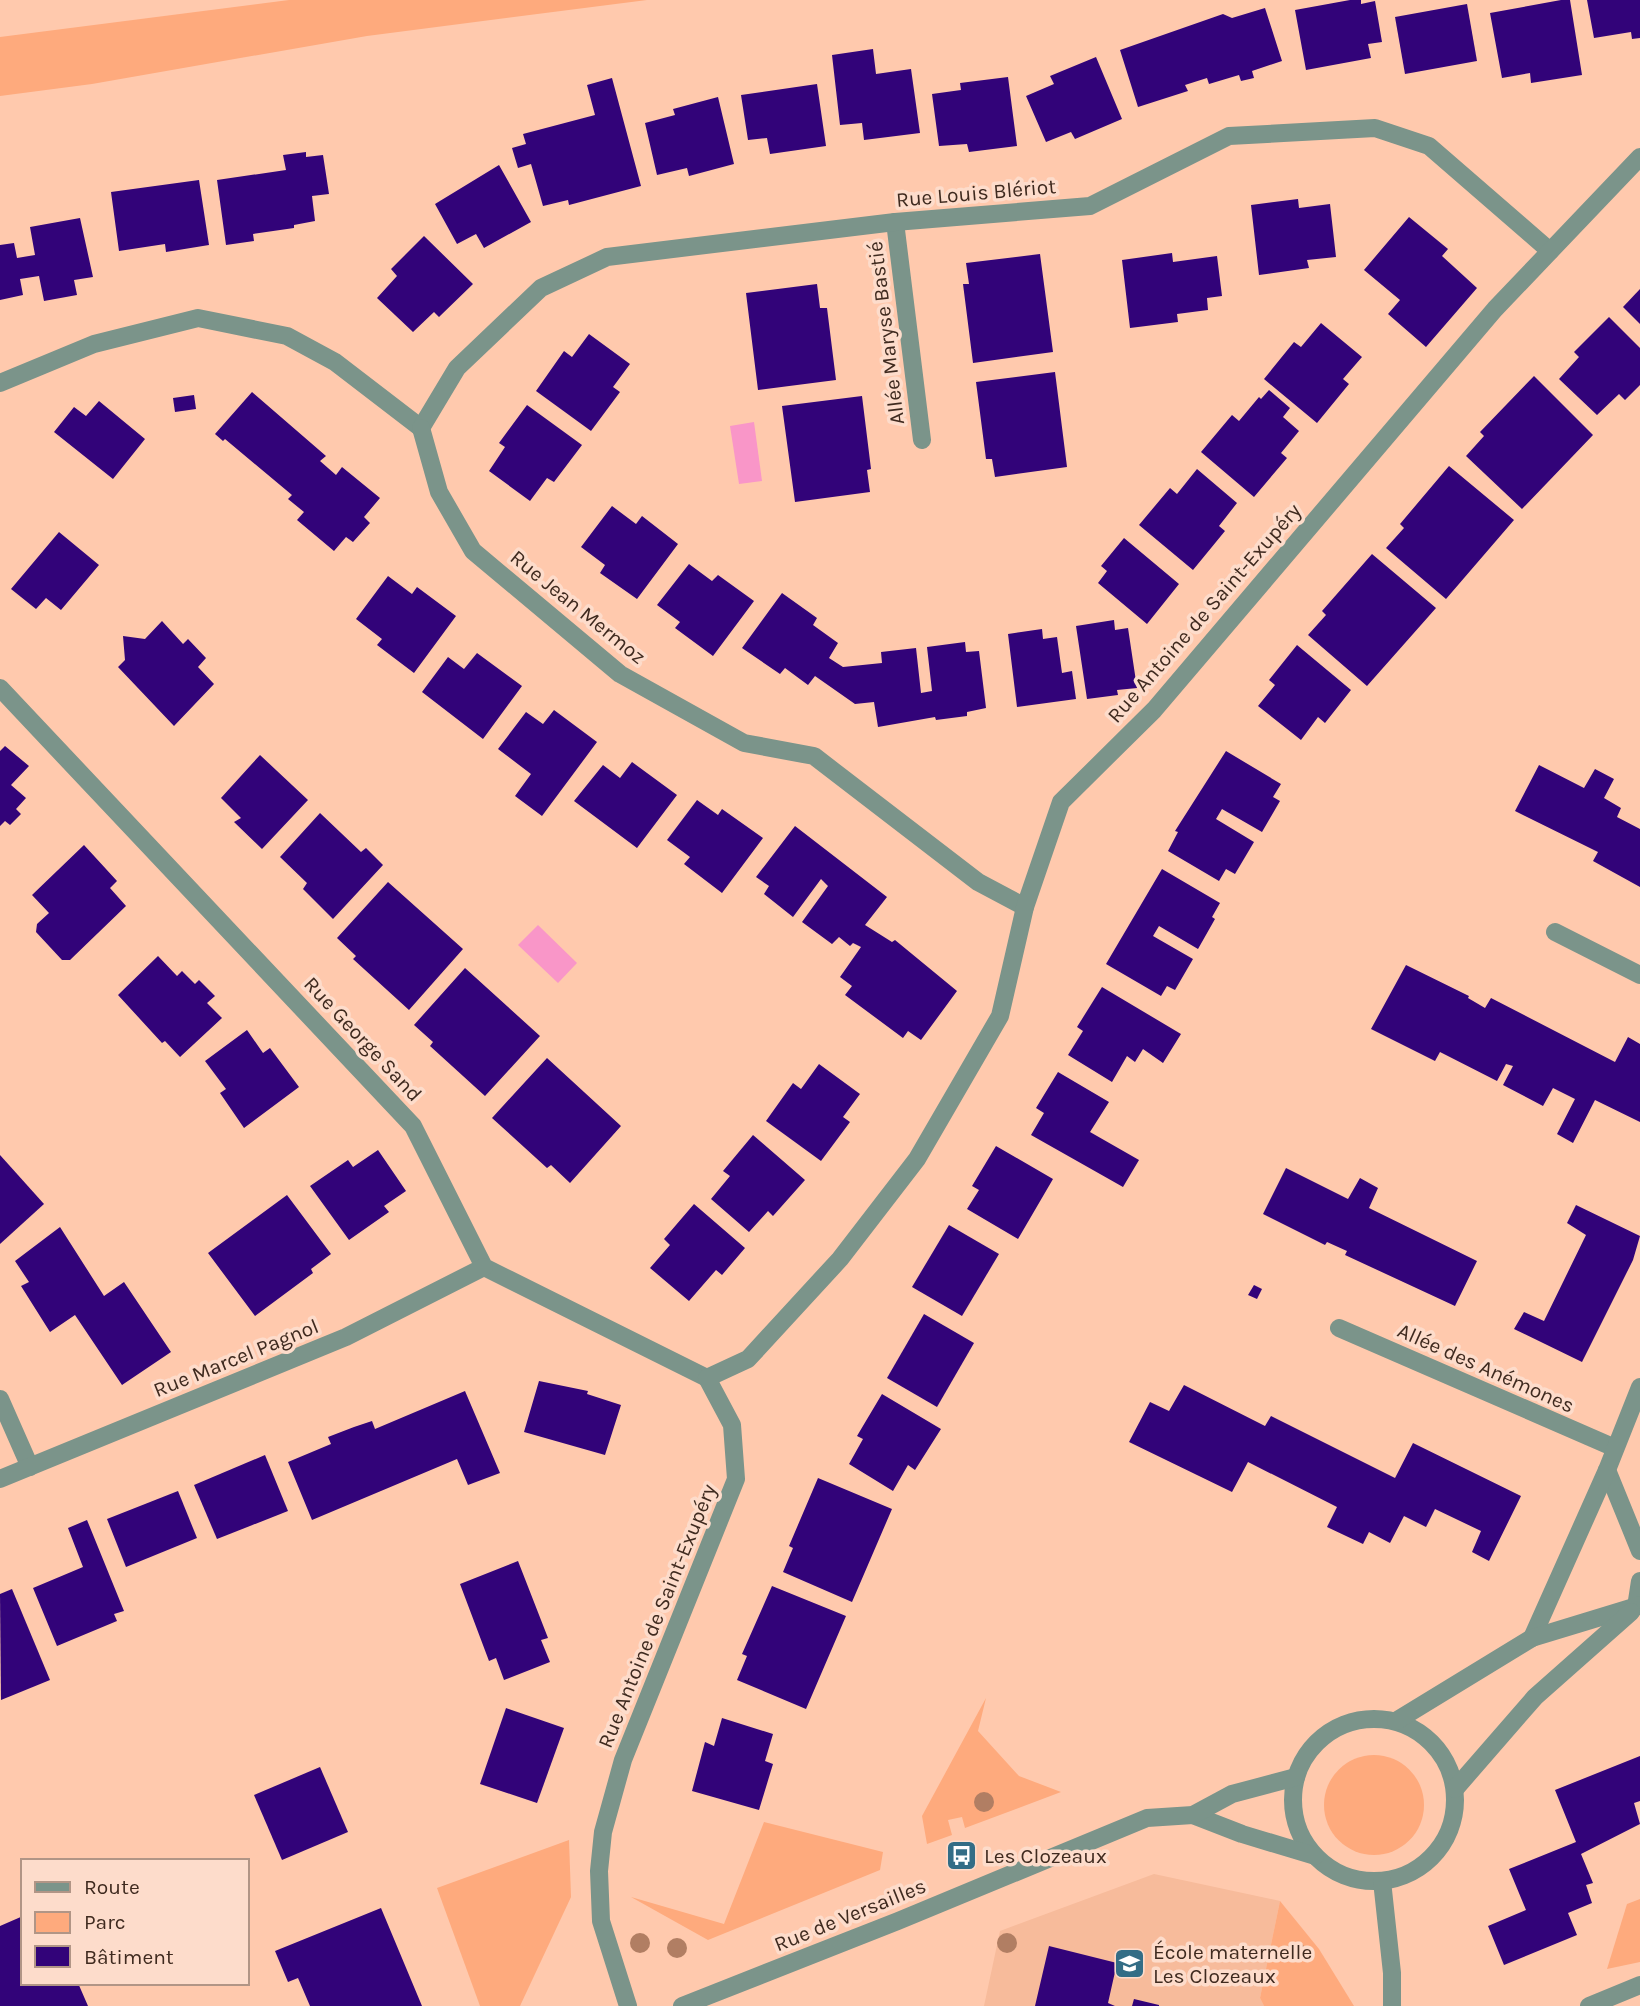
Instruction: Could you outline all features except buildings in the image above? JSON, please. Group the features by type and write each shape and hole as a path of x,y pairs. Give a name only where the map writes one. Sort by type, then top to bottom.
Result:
{"street":[{"name":"Rue Louis Blériot","path":"421,428 457,368 541,288 607,257 895,222 1090,206 1229,136 1375,128 1429,146 1550,251"},
{"name":"Rue Antoine de Saint-Exupéry","path":"628,2006 601,1921 599,1871 603,1832 623,1760 736,1479 732,1425 706,1378 748,1359 840,1259 917,1159 1000,1016 1025,907 1061,802 1154,710 1495,309 1640,157"},
{"name":"Allée Maryse Bastié","path":"895,222 922,440"},
{"path":"0,383 94,344 198,318 287,336 335,362 421,428"},
{"name":"Rue Jean Mermoz","path":"421,428 439,492 472,551 620,674 744,743 814,756 978,882 1025,907"},
{"name":"Rue George Sand","path":"0,688 413,1126 484,1267"},
{"path":"1555,932 1640,975"},
{"path":"484,1267 706,1378"},
{"name":"Rue Marcel Pagnol","path":"0,1479 346,1337 484,1267"},
{"name":"Allée des Anémones","path":"1339,1328 1615,1448"},
{"path":"1532,1638 1607,1470 1640,1387"},
{"path":"0,1399 30,1468"},
{"path":"1607,1470 1640,1552"},
{"path":"1455,1789 1535,1698 1638,1606 1640,1581"},
{"path":"1396,1721 1532,1638 1638,1606"},
{"path":"1371,1718 1396,1721 1418,1731 1436,1746 1448,1766 1455,1789 1455,1811 1450,1832 1438,1851 1422,1866 1403,1876 1382,1881 1345,1876 1315,1856 1303,1839 1295,1819 1293,1798 1296,1777 1307,1754 1324,1736 1346,1724 1371,1718"},
{"name":"Rue de Versailles","path":"682,2006 898,1922 1147,1818 1193,1815 1232,1794 1296,1777"},
{"name":"Rue de Versailles","path":"1193,1815 1242,1834 1315,1856"},
{"path":"1382,1881 1392,1973 1392,2006"},
{"path":"1589,2006 1640,1985"}],"shaded area":[{"path":"754,422 762,481 739,484 730,426"},
{"path":"538,925 577,963 558,983 518,945"},
{"name":"École maternelle Les Clozeaux","path":"1154,1874 1280,1901 1260,1998 1264,2006 984,2006 1000,1931"}],"green space":[{"path":"289,0 647,0 367,36 92,84 0,96 0,37"},
{"path":"986,1698 978,1731 1019,1776 1061,1792 965,1828 962,1817 948,1820 952,1835 927,1844 922,1816"},
{"path":"1374,1755 1393,1758 1410,1769 1421,1786 1424,1805 1421,1824 1410,1841 1393,1852 1374,1855 1355,1852 1338,1841 1327,1824 1324,1805 1327,1786 1338,1769 1355,1758"},
{"path":"764,1822 883,1852 880,1870 708,1940 631,1897 724,1924"},
{"path":"569,1840 571,1897 520,2006 480,2006 437,1888"},
{"path":"1640,1899 1640,1962 1607,1969 1627,1904"},
{"path":"1280,1901 1319,1949 1354,2006 1264,2006 1260,1998"}],"place":[{"name":"Les Clozeaux","path":"961,1856"},
{"name":"École maternelle Les Clozeaux","path":"1130,1964"}]}
